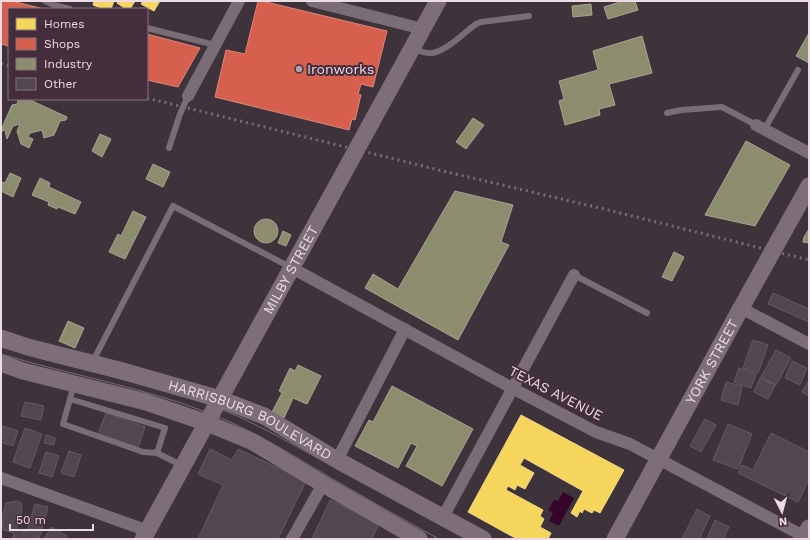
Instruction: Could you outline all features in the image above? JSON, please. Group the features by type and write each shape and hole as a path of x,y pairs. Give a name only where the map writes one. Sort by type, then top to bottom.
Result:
{"main road":[{"name":"MILBY STREET","path":"145,535 438,1"},
{"name":"YORK STREET","path":"615,539 809,186"},
{"name":"HARRISBURG BOULEVARD","path":"1,338 28,347 92,363 220,399 264,416 337,460 483,539"},
{"name":"HARRISBURG BOULEVARD","path":"1,363 72,392 146,402 207,423 253,442 419,539"}],"street":[{"path":"188,96 239,1"},
{"path":"312,1 423,28"},
{"path":"760,128 809,153"},
{"name":"TEXAS AVENUE","path":"292,268 596,432 630,444 806,536"},
{"path":"443,517 574,275"},
{"path":"741,308 809,344"},
{"path":"337,460 405,329"},
{"path":"1,478 145,535"},
{"path":"292,539 323,484"}],"lane":[{"path":"45,1 66,8"},
{"path":"412,49 428,54 436,52 480,22 529,16"},
{"path":"148,28 215,45"},
{"path":"667,113 681,110 722,107 760,128 798,70"},
{"path":"169,148 180,114 188,96"},
{"path":"92,363 172,206 292,268"},
{"path":"574,275 646,313"},
{"path":"157,453 165,428 72,392 63,424 142,452 157,453 183,466"}],"shaded area":[{"path":"563,492 574,498 559,526 549,521 553,513 548,510 554,500 558,501"}],"building: Homes":[{"path":"94,1 114,1 111,8 101,8 93,5"},
{"path":"118,1 135,1 131,8 124,8 117,3"},
{"path":"143,1 160,1 154,11 141,4"},
{"path":"521,415 624,470 600,513 594,510 592,513 584,509 582,513 580,511 577,517 571,513 583,491 524,458 520,465 534,473 525,489 517,485 515,490 508,486 506,490 543,510 540,516 544,519 540,527 551,533 548,539 517,539 468,512"}],"building: Shops":[{"path":"1,1 12,1 40,8 8,8 8,46 1,44"},
{"name":"Ironworks","path":"258,1 387,31 373,87 361,84 358,94 361,95 355,120 352,119 349,130 215,97 226,50 245,54"},
{"path":"148,34 200,48 178,87 148,80"}],"building: Industry":[{"path":"623,1 635,1 638,10 608,19 604,7"},
{"path":"591,4 592,15 573,17 572,6"},
{"path":"809,33 809,63 796,56"},
{"path":"642,36 652,73 609,84 615,105 599,109 600,115 565,125 559,101 564,99 559,81 598,70 593,51"},
{"path":"30,100 67,117 66,120 60,121 54,135 44,138 42,130 30,133 28,137 33,139 29,148 21,144 17,131 20,124 13,126 7,139 5,130 1,130 12,105 17,104 18,101"},
{"path":"473,118 484,125 466,149 456,142"},
{"path":"100,134 111,139 102,157 92,151"},
{"path":"746,141 790,165 755,226 705,215"},
{"path":"153,164 170,172 163,187 146,179"},
{"path":"10,173 21,178 13,197 1,191 1,182 5,183"},
{"path":"40,178 50,183 49,187 81,202 75,214 58,207 57,209 48,205 49,202 32,195"},
{"path":"455,191 513,205 501,242 509,245 458,340 365,288 373,274 398,289"},
{"path":"133,211 146,217 125,259 109,252 118,234 121,236"},
{"path":"266,219 271,220 277,226 277,236 271,242 266,243 261,242 255,236 254,231 255,226 261,220"},
{"path":"809,229 809,243 803,242 804,237"},
{"path":"283,231 291,235 286,246 278,243"},
{"path":"674,252 684,257 672,281 662,277"},
{"path":"68,321 84,328 75,348 59,341"},
{"path":"298,365 321,376 307,404 293,398 284,418 272,412 282,393 279,391 290,368 295,371"},
{"path":"392,386 473,429 442,486 406,466 417,446 411,443 398,468 355,446 369,420 373,422"}],"building: Other":[{"path":"773,293 809,309 809,322 768,304"},
{"path":"753,340 768,345 758,373 743,368"},
{"path":"776,350 791,358 776,385 761,377"},
{"path":"792,361 807,368 800,385 785,378"},
{"path":"739,368 756,374 751,388 734,382"},
{"path":"760,378 775,385 768,399 754,392"},
{"path":"809,380 809,396 802,392"},
{"path":"726,382 742,386 738,405 721,400"},
{"path":"25,402 44,406 41,420 21,416"},
{"path":"106,413 145,427 138,448 98,434"},
{"path":"705,419 716,425 701,452 690,446"},
{"path":"728,424 752,434 738,469 713,460"},
{"path":"3,426 18,431 13,446 1,442"},
{"path":"25,428 42,434 30,468 13,462"},
{"path":"771,433 809,452 809,479 798,502 738,473 742,465 753,470"},
{"path":"46,435 55,438 54,445 44,443"},
{"path":"210,449 232,460 238,449 306,481 278,539 198,539 223,485 198,474"},
{"path":"69,451 81,455 74,477 61,473"},
{"path":"46,452 59,456 52,477 39,473"},
{"path":"330,500 379,523 372,539 312,539"},
{"path":"17,501 21,503 22,510 16,529 27,532 35,504 48,507 39,539 12,539 14,533 3,530 2,518 6,503"},
{"path":"697,509 710,516 699,539 682,539"},
{"path":"715,520 729,527 723,539 707,539"},
{"path":"51,527 67,536 65,539 44,539"}],"tram line":[{"path":"1,347 188,397 216,407 270,432 466,539"},
{"path":"1,354 159,396 227,420 272,443 358,494 439,539"}],"railway":[{"path":"1,64 8,66"},
{"path":"148,98 809,260"}],"place":[{"name":"Ironworks","path":"299,69"}]}
